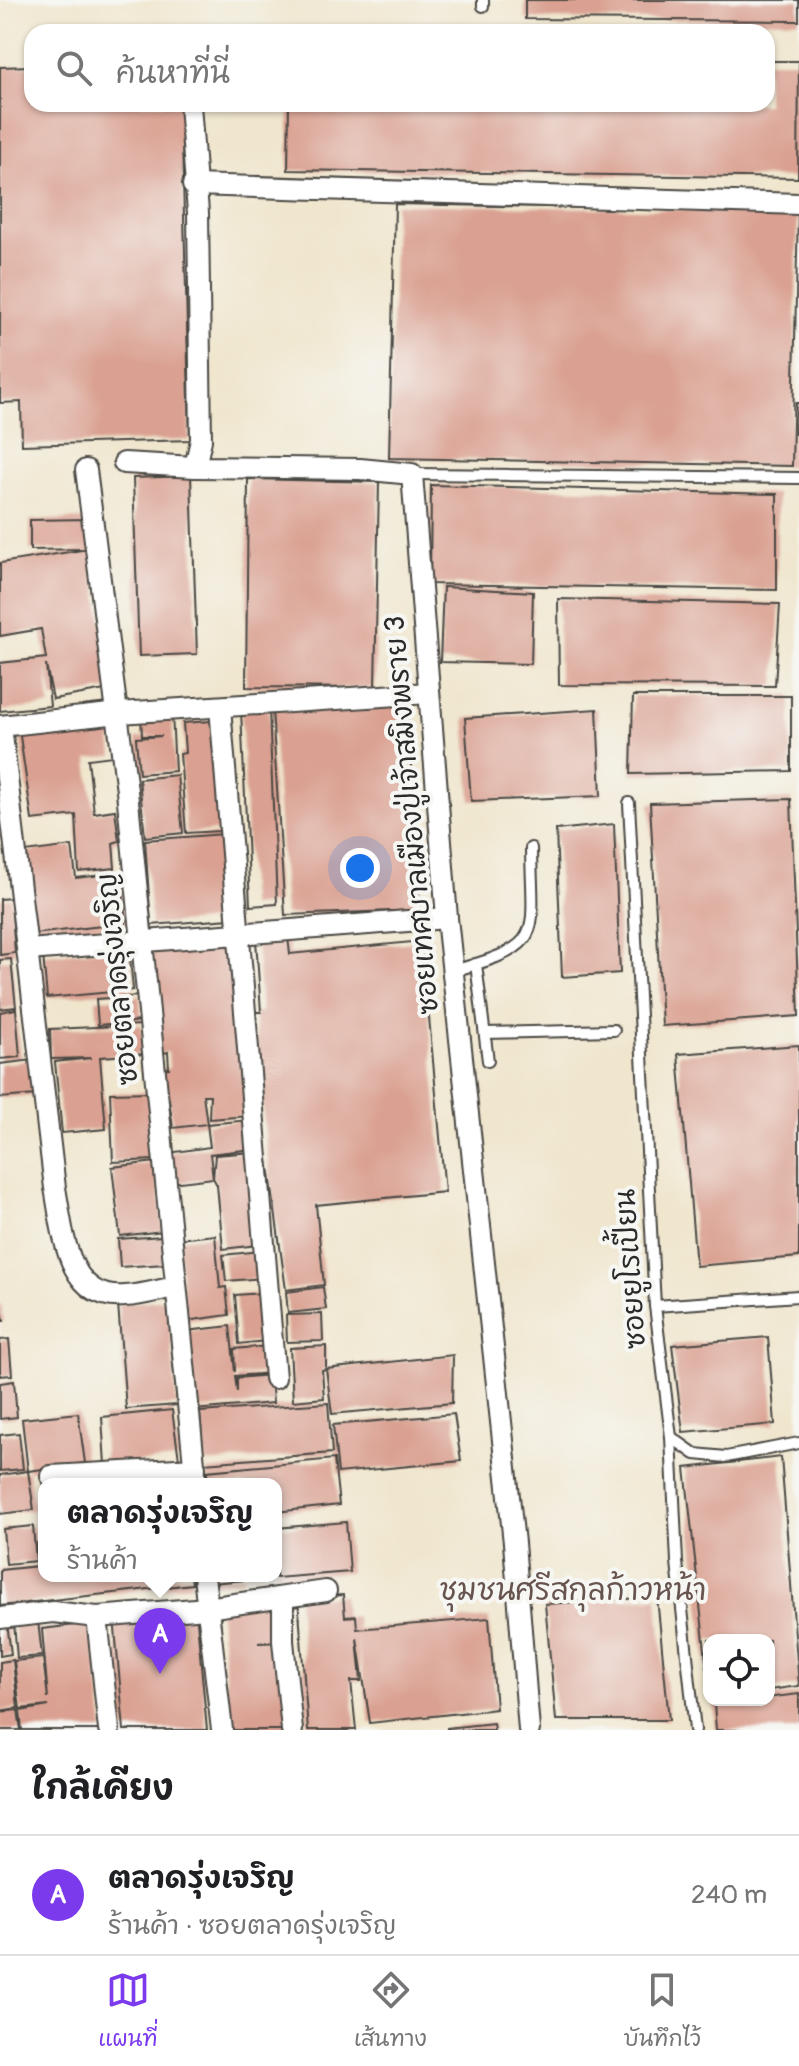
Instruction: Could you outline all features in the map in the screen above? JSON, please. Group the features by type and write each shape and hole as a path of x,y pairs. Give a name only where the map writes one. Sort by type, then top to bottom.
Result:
{"street":[{"path":"190,112 193,185 198,213 201,440 195,467"},
{"path":"193,185 799,204"},
{"path":"124,463 360,469 412,474"},
{"name":"ซอยตลาดรุ่งเจริญ","path":"86,470 119,713 195,1476"},
{"name":"ซอยเทศบาลเมืองปู่เจ้าสมิงพราย 3","path":"412,474 447,918 514,1543 529,1730"},
{"path":"175,1287 123,1297 106,1294 88,1287 70,1263 55,1188 0,726 119,713 429,693"},
{"path":"220,707 275,1378"},
{"path":"28,950 447,918"},
{"path":"51,1476 195,1476"},
{"path":"205,1582 222,1730"},
{"path":"0,1618 53,1612 97,1617 207,1608 326,1591"},
{"path":"283,1599 283,1641 292,1730"},
{"path":"97,1617 109,1730"}],"lane":[{"path":"412,474 799,478"},
{"name":"ซอยยูโรเปี้ยน","path":"629,803 655,1306 671,1437 677,1562 695,1730"},
{"path":"453,971 501,957 524,944 531,926 531,848"},
{"path":"476,964 488,1061"},
{"path":"485,1033 614,1030"},
{"path":"655,1306 798,1296"},
{"path":"671,1437 695,1454 726,1457 799,1443"}],"building":[{"path":"525,0 799,0 799,21 525,19"},
{"path":"775,61 799,61 798,178 288,170 289,112 775,112"},
{"path":"24,66 24,112 181,112 190,440 22,445 21,402 0,403 0,67"},
{"path":"395,204 798,212 792,466 389,458"},
{"path":"796,403 799,403 799,434 795,434"},
{"path":"191,476 197,654 139,656 133,478"},
{"path":"248,479 379,482 375,688 246,687"},
{"path":"431,485 777,494 777,590 430,584"},
{"path":"88,519 111,689 53,699 46,665 50,706 0,711 0,663 46,658 41,629 0,636 0,563 88,549 30,550 30,520"},
{"path":"443,587 533,592 531,664 440,662"},
{"path":"558,599 780,604 775,686 559,685"},
{"path":"633,696 791,696 791,771 631,774"},
{"path":"407,703 420,910 285,915 272,709"},
{"path":"269,708 277,904 250,906 241,710"},
{"path":"597,709 601,796 471,801 465,718"},
{"path":"172,713 175,771 139,774 136,738 162,736 142,736 141,715"},
{"path":"109,720 113,756 88,759 94,813 115,810 119,841 113,843 115,868 79,872 76,815 32,820 19,729"},
{"path":"212,721 220,831 186,833 180,754 185,753 183,723"},
{"path":"177,775 183,833 145,837 139,779"},
{"path":"791,799 799,1016 662,1026 650,803"},
{"path":"614,824 620,973 562,977 556,830"},
{"path":"224,834 230,919 151,925 145,840"},
{"path":"72,846 76,878 121,873 126,923 35,934 25,852"},
{"path":"11,898 15,953 0,955 0,899"},
{"path":"288,937 290,954 422,941 445,1192 316,1205 324,1285 286,1290 266,1145 254,1012 261,1012 256,940"},
{"path":"234,941 250,1116 209,1119 210,1095 203,1095 207,1124 173,1128 169,1099 162,1099 159,1069 169,1068 168,1052 160,1054 151,948"},
{"path":"129,947 133,990 47,998 43,955"},
{"path":"11,959 16,1007 0,1009 0,960"},
{"path":"140,996 142,1021 98,1025 96,999"},
{"path":"16,1009 20,1057 0,1059 0,1012"},
{"path":"142,1025 144,1054 100,1057 106,1129 62,1133 55,1062 91,1058 51,1059 50,1029"},
{"path":"799,1045 799,1257 696,1266 678,1054"},
{"path":"33,1060 36,1095 0,1098 0,1064"},
{"path":"150,1092 154,1160 113,1162 110,1093"},
{"path":"250,1120 253,1149 210,1154 213,1178 172,1183 168,1153 210,1147 207,1124"},
{"path":"253,1152 258,1245 223,1249 217,1185 213,1178 215,1155"},
{"path":"156,1162 163,1231 120,1236 112,1167"},
{"path":"215,1235 220,1288 226,1287 229,1315 185,1321 178,1239"},
{"path":"163,1236 165,1264 120,1267 118,1239"},
{"path":"261,1251 264,1278 226,1281 223,1255"},
{"path":"323,1287 326,1309 288,1313 286,1292"},
{"path":"263,1293 266,1341 239,1344 235,1295"},
{"path":"0,1299 4,1321 0,1321"},
{"path":"167,1299 177,1405 126,1409 118,1304"},
{"path":"322,1314 323,1341 287,1342 286,1315"},
{"path":"230,1326 235,1372 234,1349 269,1346 271,1373 235,1376 237,1392 237,1378 271,1375 273,1403 194,1410 186,1331"},
{"path":"768,1337 775,1424 683,1432 672,1345"},
{"path":"9,1339 12,1375 0,1376 0,1340"},
{"path":"326,1346 326,1369 322,1370 324,1398 293,1401 290,1348"},
{"path":"453,1355 452,1403 332,1414 326,1369"},
{"path":"14,1381 17,1417 0,1419 0,1383"},
{"path":"328,1403 332,1453 204,1463 200,1412"},
{"path":"172,1410 179,1459 105,1465 102,1417"},
{"path":"78,1413 85,1463 28,1471 22,1419"},
{"path":"454,1414 461,1461 338,1473 333,1425"},
{"path":"19,1433 23,1469 0,1471 0,1435"},
{"path":"781,1457 799,1686 775,1689 775,1634 703,1634 685,1468"},
{"path":"334,1459 339,1505 282,1511 282,1478 208,1478 207,1471"},
{"path":"28,1471 34,1510 0,1514 0,1475"},
{"path":"180,1473 180,1478 134,1478"},
{"path":"346,1522 350,1572 282,1578 282,1527"},
{"path":"33,1526 36,1561 6,1564 3,1529"},
{"path":"38,1566 38,1582 192,1584 0,1606 0,1570"},
{"path":"343,1595 345,1617 356,1616 357,1629 489,1618 496,1709 370,1723 357,1638 361,1681 351,1681 356,1730 308,1730 298,1598"},
{"path":"657,1597 669,1720 556,1720 545,1604"},
{"path":"283,1599 283,1641 258,1643 283,1642 289,1730 230,1730 219,1608"},
{"path":"196,1610 207,1730 124,1730 114,1617"},
{"path":"38,1621 42,1656 17,1658 14,1623"},
{"path":"7,1623 11,1654 0,1656 0,1624"},
{"path":"92,1623 104,1730 22,1730 20,1711 49,1706 20,1709 14,1661 43,1658 48,1698 42,1629"},
{"path":"13,1660 18,1708 0,1711 0,1662"},
{"path":"799,1694 799,1730 716,1730 714,1706 775,1706 775,1697"},
{"path":"18,1710 21,1730 0,1730 0,1712"},
{"path":"493,1723 494,1730 447,1730 447,1728"}],"place":[{"name":"ตลาดรุ่งเจริญ","path":"160,1674"}],"district":[{"name":"ชุมชนศรีสกุลก้าวหน้า","path":"573,1590"}]}
